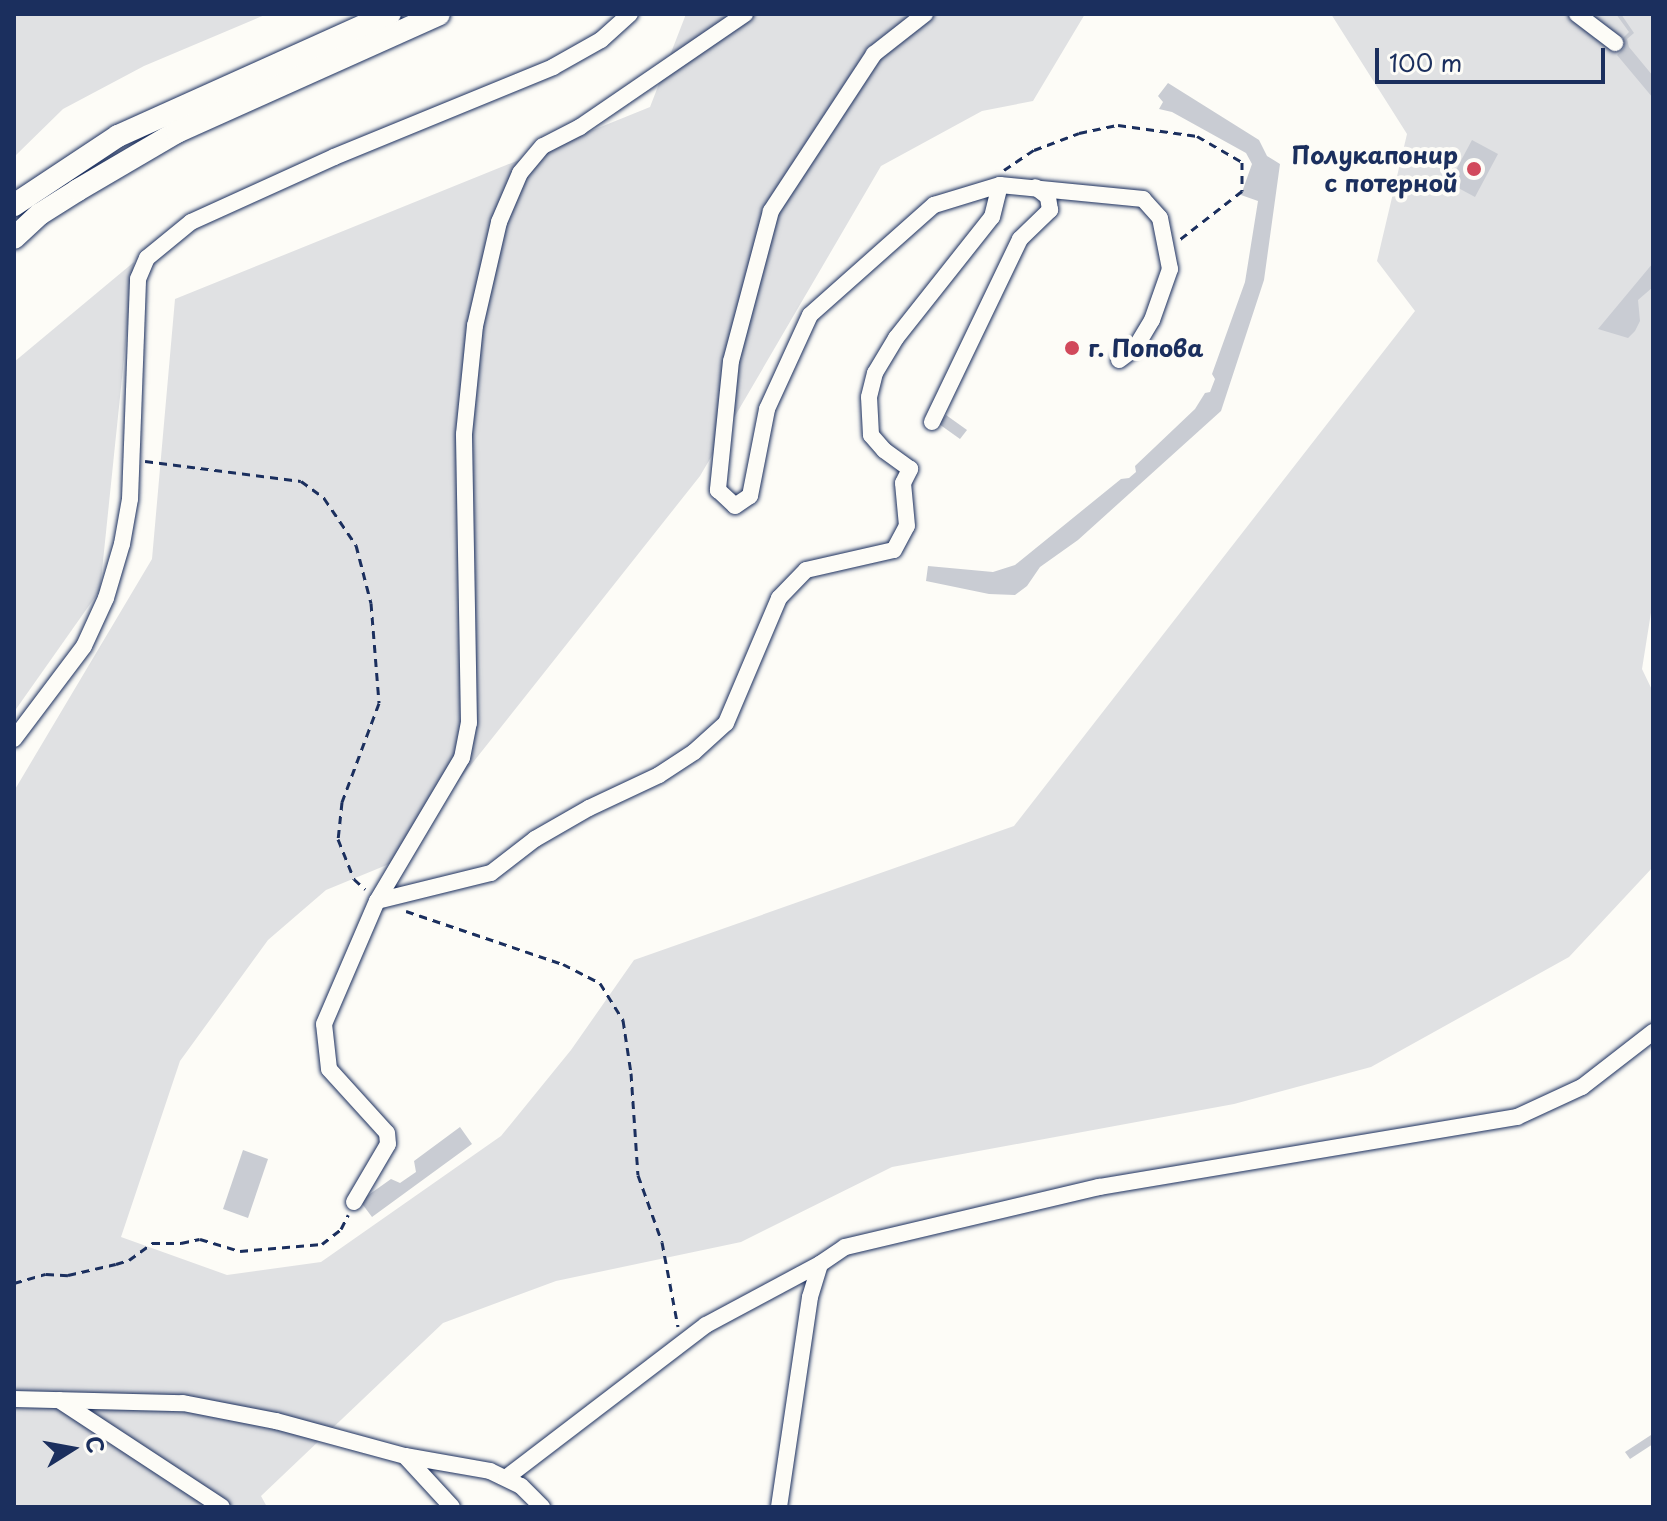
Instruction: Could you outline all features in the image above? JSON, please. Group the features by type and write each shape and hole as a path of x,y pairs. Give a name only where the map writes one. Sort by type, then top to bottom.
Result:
{"highway":[{"path":"14,205 118,136 390,14"},
{"path":"14,238 40,214 177,132 439,14"}],"street":[{"path":"14,739 84,646 106,598 125,529 133,460 138,279 147,258 166,239 191,222 334,157 553,67 601,40 630,14"},
{"path":"354,1202 388,1144 387,1133 329,1069 324,1024 377,901 462,758 469,723 464,434 475,326 499,222 520,173 543,146 580,127 745,14"},
{"path":"925,14 874,54 771,211 731,361 718,490 735,506 750,496 767,409 810,315 934,205 1000,185 1143,199 1160,218 1170,269 1152,320 1135,348 1119,360"},
{"path":"1577,14 1615,43"},
{"path":"377,901 491,873 548,831 659,775 694,752 726,723 779,598 788,588 806,570 894,550 907,526 903,483 910,469 884,450 871,435 869,397 875,373 896,338 992,217 1000,185"},
{"path":"932,422 1020,239 1050,210 1048,197 1035,187"},
{"path":"507,1477 706,1325 820,1264 845,1247 876,1237 1099,1187 1517,1117 1582,1087 1653,1032"},
{"path":"779,1507 804,1325 820,1264"},
{"path":"54,1398 82,1412 222,1507"},
{"path":"14,1399 183,1403 276,1421 405,1456 463,1465 507,1477 542,1507"},
{"path":"405,1456 452,1507"}],"path":[{"path":"1000,185 1000,173 1009,165 1034,150 1079,133 1118,125 1197,136 1242,162 1242,191 1166,249"},
{"path":"133,460 301,481 324,498 356,545 371,603 379,703 342,802 338,839 354,879 377,901"},
{"path":"406,911 563,964 600,983 623,1020 631,1073 638,1175 662,1242 681,1343"},
{"path":"14,1283 46,1274 68,1275 116,1264 129,1260 152,1243 181,1243 200,1239 240,1251 322,1244 341,1229 354,1202"}],"shaded area":[{"path":"14,14 267,14 144,66 63,109 14,157"},
{"path":"686,14 1085,14 1033,101 982,111 881,166 700,476 394,862 326,890 268,940 180,1061 121,1237 227,1275 321,1262 501,1136 571,1050 634,960 1014,826 1415,311 1377,261 1407,134 1331,14 1653,14 1653,600 1642,669 1653,692 1653,867 1569,957 1371,1067 1234,1104 892,1167 741,1242 556,1281 443,1323 261,1496 267,1507 14,1507 14,791 152,559 175,299 650,107"},
{"path":"134,262 100,590 14,712 14,362"}],"building":[{"path":"1616,14 1621,14 1634,33 1627,39 1629,47 1653,76 1653,98 1617,55 1624,48 1622,39 1629,32"},
{"path":"1168,83 1259,140 1267,156 1280,164 1264,280 1221,411 1078,540 1040,567 1027,586 1015,595 989,594 926,581 928,566 993,572 1015,565 1121,479 1129,478 1136,472 1135,466 1195,409 1205,393 1210,392 1215,379 1212,374 1245,282 1258,201 1241,195 1252,164 1246,153 1172,112 1159,109 1163,102 1158,96"},
{"name":"Полукапонир с потерной","path":"1472,140 1498,154 1475,197 1449,183"},
{"path":"1653,263 1653,287 1638,300 1640,321 1635,331 1628,338 1598,329"},
{"path":"946,415 967,430 960,439 939,424"},
{"path":"460,1127 472,1144 372,1217 360,1201 391,1179 400,1183 416,1172 414,1161"},
{"path":"243,1150 268,1159 248,1218 223,1209"},
{"path":"1651,1435 1653,1444 1630,1459 1625,1452"}],"place":[{"name":"Полукапонир с потерной","path":"1474,169"},
{"name":"г. Попова","path":"1072,348"}]}
